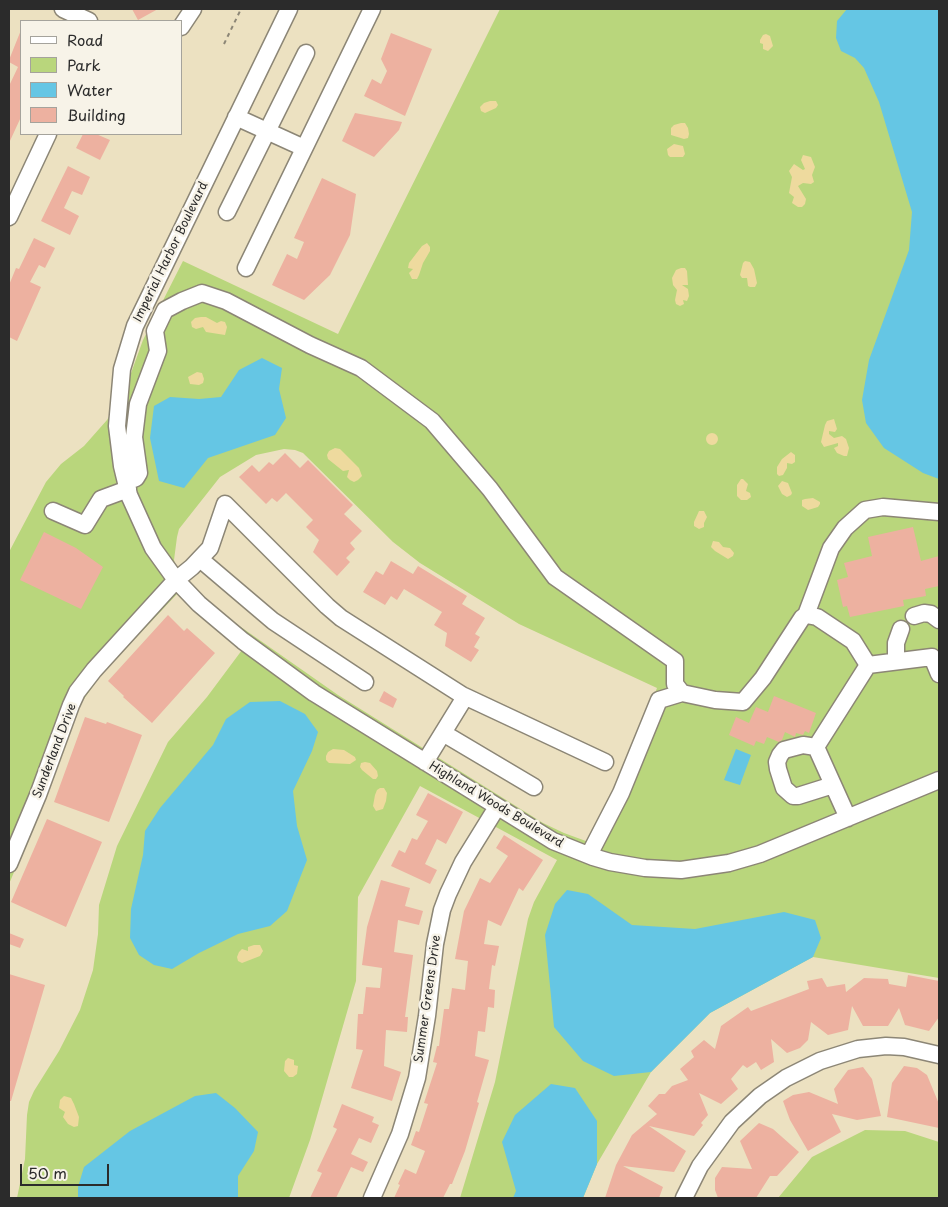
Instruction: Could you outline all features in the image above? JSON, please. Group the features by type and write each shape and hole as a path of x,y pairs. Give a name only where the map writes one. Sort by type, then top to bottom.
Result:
{"street":[{"path":"63,9 87,20"},
{"path":"182,25 192,9"},
{"name":"Imperial Harbor Boulevard","path":"135,510 127,486 118,440 117,412 122,369 130,340 135,326 289,9"},
{"path":"246,268 372,9"},
{"path":"227,212 306,53"},
{"path":"236,117 304,148"},
{"path":"9,217 48,135"},
{"path":"53,511 85,525 101,498 127,486 136,478 139,473 134,437 138,404 158,351 156,331 165,310 202,293 226,301 310,345 361,368 432,421 490,489 555,577 675,661 675,684 682,694"},
{"name":"Sunderland Drive","path":"9,864 38,795 77,692 94,670 176,580 210,548 225,504 334,612 465,697"},
{"path":"589,855 620,793 659,700 682,694 715,700 743,702 763,678 802,618 806,615 831,548 845,528 865,510 883,506 939,512"},
{"name":"Highland Woods Boulevard","path":"135,510 153,548 176,580 199,604 270,662 314,693 553,841 589,855 627,865 663,869 681,870 713,866 760,854 939,780"},
{"path":"200,559 273,621 365,682"},
{"path":"914,616 924,613 931,614 939,620"},
{"path":"806,615 817,617 853,641 868,665"},
{"path":"896,661 896,643 902,629"},
{"path":"816,747 868,665 935,653 939,674"},
{"path":"425,762 465,697 605,762"},
{"path":"442,733 534,787"},
{"path":"816,747 803,745 784,750 780,755 777,762 784,788 793,796 798,796 833,785"},
{"path":"816,747 848,818"},
{"name":"Summer Greens Drive","path":"372,1198 400,1134 417,1078 427,1016 435,944 442,910 463,862 497,807"},
{"path":"684,1198 700,1166 732,1122 760,1096 786,1078 820,1061 858,1049 886,1046 904,1047 930,1051 939,1055"}],"path":[{"path":"224,44 242,9"}],"green space":[{"path":"500,9 939,9 939,978 813,957 710,1013 651,1072 597,1164 583,1198 460,1198 495,1082 528,919 534,902 557,860 420,786 358,897 356,981 310,1140 289,1198 17,1198 25,1159 29,1102 59,1051 80,1010 93,970 98,934 99,905 117,846 168,742 207,697 242,650 177,594 101,675 81,703 70,727 50,787 9,884 9,552 46,482 61,464 84,446 107,420 126,387 143,340 183,261 338,334","holes":["284,449 303,453 393,542 420,563 519,624 657,688 594,844 543,823 338,695 238,625 200,594 176,568 174,560 179,529 220,477 256,455"]},
{"path":"865,1130 905,1131 939,1142 939,1198 778,1198 812,1157"}],"sand":[{"path":"763,35 770,36 773,46 768,51 763,49 763,44 760,43"},
{"path":"490,101 496,101 498,105 496,108 485,113 481,111 480,107"},
{"path":"685,123 688,128 688,138 684,139 671,135 671,128"},
{"path":"674,144 683,146 685,154 683,157 670,157 668,155 667,149"},
{"path":"803,155 811,157 815,167 812,175 814,182 811,184 803,183 798,186 806,199 802,207 798,207 792,203 794,197 789,193 792,177 789,171 794,164 803,170 805,169 801,160"},
{"path":"427,243 430,251 417,279 412,279 409,273 413,269 408,268 409,263 422,246"},
{"path":"745,261 750,262 754,269 757,283 755,287 748,286 747,278 742,278 740,275"},
{"path":"685,268 687,271 688,285 682,285 688,289 689,296 687,301 683,300 684,304 680,306 676,304 677,290 673,285 672,278 676,270"},
{"path":"206,317 217,323 225,322 227,327 225,335 206,332 203,327 196,329 192,327 191,322 195,318"},
{"path":"197,372 202,373 203,383 199,385 190,384 188,377"},
{"path":"834,419 837,429 835,432 829,431 829,434 834,438 842,436 846,439 849,448 847,456 837,453 834,448 838,446 838,443 824,447 821,442 827,421"},
{"path":"714,433 717,434 717,444 710,445 707,444 706,437 707,434"},
{"path":"335,448 340,449 359,468 362,476 358,480 354,482 350,480 347,477 349,470 343,471 328,459 329,451"},
{"path":"791,452 795,455 795,462 792,464 787,463 787,468 783,475 779,476 777,474 777,467 782,459"},
{"path":"741,479 748,484 746,491 750,493 751,497 747,500 741,500 737,496 737,485"},
{"path":"782,481 788,483 792,493 787,497 782,494 778,486"},
{"path":"813,498 820,502 818,507 808,510 802,506 802,500"},
{"path":"699,511 704,511 707,517 704,527 699,529 694,526 694,522"},
{"path":"713,541 719,542 723,547 730,548 734,553 733,556 728,559 715,551 711,547"},
{"path":"333,749 344,750 355,757 356,760 350,764 329,763 326,760 326,756"},
{"path":"361,763 370,763 377,771 378,776 376,779 373,779 360,767"},
{"path":"380,788 384,788 387,793 386,801 383,809 376,811 373,806 375,795"},
{"path":"260,945 263,951 260,956 242,963 238,961 237,957 242,949 248,951 248,947"},
{"path":"288,1058 294,1060 294,1065 298,1066 297,1074 293,1077 289,1077 284,1071 285,1061"},
{"path":"64,1096 71,1098 74,1104 79,1117 78,1126 74,1127 68,1124 63,1117 65,1112 59,1108 60,1100"}],"water":[{"path":"847,9 939,9 939,479 923,473 884,448 866,423 862,400 869,360 909,250 912,212 879,102 864,68 855,58 841,51 836,38 837,21"},
{"path":"262,358 282,368 279,389 286,418 275,435 208,458 184,488 159,481 150,438 154,406 170,397 199,399 221,397 239,370"},
{"path":"280,701 305,714 318,732 312,751 293,791 297,826 307,860 287,911 270,926 238,934 172,969 154,965 139,955 130,938 131,909 143,855 145,831 160,808 213,745 226,719 250,702"},
{"path":"736,749 751,755 740,785 724,780"},
{"path":"567,890 588,894 632,925 695,929 784,912 815,920 821,938 813,957 710,1013 651,1072 614,1076 583,1061 554,1027 545,935 555,904"},
{"path":"551,1084 575,1088 597,1121 597,1164 583,1198 513,1198 516,1191 502,1142 515,1115"},
{"path":"216,1093 235,1108 258,1132 254,1151 238,1176 238,1198 78,1198 78,1187 84,1167 130,1131 195,1096"}],"building":[{"path":"132,9 158,9 138,20"},
{"path":"20,32 20,119 9,143 9,86 18,67 9,62"},
{"path":"391,33 432,49 405,116 364,96 372,79 381,84 387,71 381,59"},
{"path":"355,113 402,122 399,130 374,157 342,141"},
{"path":"82,135 98,135 110,140 100,160 76,148"},
{"path":"68,166 90,177 82,195 72,191 64,208 79,216 70,235 41,221"},
{"path":"322,178 356,194 350,235 330,275 304,300 272,285 287,254 297,259 304,242 294,238"},
{"path":"34,238 55,248 45,268 39,265 30,282 41,287 17,341 9,337 9,285 16,268 19,269"},
{"path":"285,453 300,468 308,460 353,505 344,514 362,531 350,543 355,549 346,558 350,562 337,576 313,552 319,540 306,527 313,520 286,493 277,502 272,498 266,504 239,477 252,465 259,472 269,462 273,465"},
{"path":"913,527 921,561 939,556 939,586 925,589 926,596 903,600 904,606 850,617 847,606 843,607 837,580 848,577 844,563 872,556 868,537"},
{"path":"44,532 76,548 103,567 81,609 20,580"},
{"path":"391,561 413,574 418,566 467,596 462,604 485,618 475,634 480,637 474,647 479,650 471,662 445,646 447,633 434,625 442,612 404,589 397,600 391,596 385,605 363,592 376,571 383,575"},
{"path":"168,615 184,631 187,628 215,653 152,723 108,681"},
{"path":"384,691 397,699 393,708 379,701"},
{"path":"774,696 816,713 809,733 805,731 803,735 796,733 795,737 785,732 782,740 779,742 767,737 764,744 756,741 754,746 729,735 736,717 749,723 756,707 768,712"},
{"path":"85,717 106,724 107,722 142,735 109,822 54,802"},
{"path":"428,793 463,812 446,844 437,839 425,864 437,870 430,884 391,866 399,850 405,853 412,838 417,840 428,821 416,815"},
{"path":"47,819 102,842 66,927 11,902"},
{"path":"504,835 543,860 523,891 519,888 501,926 488,920 484,944 499,946 495,966 492,965 489,989 495,990 494,1008 488,1007 485,1032 478,1031 475,1056 489,1060 465,1151 452,1184 450,1184 443,1198 394,1198 405,1169 416,1174 425,1151 411,1145 416,1131 419,1132 428,1104 424,1103 437,1063 433,1062 437,1046 439,1046 444,1009 449,1009 452,988 465,990 468,961 455,959 464,911 480,878 490,883 508,856 496,848"},
{"path":"381,880 410,888 405,906 423,911 419,925 398,920 394,952 413,955 405,1017 408,1017 407,1032 386,1030 384,1066 401,1072 392,1101 351,1088 363,1050 356,1049 358,1014 363,1014 366,987 380,988 382,968 362,965 367,927"},
{"path":"9,933 24,939 20,948 9,944"},
{"path":"9,974 45,985 11,1101 9,1101"},
{"path":"908,975 939,981 939,1017 929,1031 905,1025 899,1008 888,1026 863,1026 852,1006 848,1030 828,1035 811,1022 808,1040 800,1048 787,1053 771,1039 774,1062 761,1070 756,1062 747,1068 743,1065 731,1079 738,1089 721,1104 699,1093 708,1115 694,1136 649,1126 686,1151 674,1172 623,1166 663,1187 659,1198 605,1198 616,1165 632,1135 657,1114 648,1106 659,1094 665,1094 672,1086 688,1080 680,1069 694,1057 691,1051 704,1040 715,1049 721,1026 748,1007 751,1011 809,989 807,981 822,978 827,987 845,984 846,992 864,978 888,979 889,984 906,987"},
{"path":"904,1066 917,1068 927,1075 939,1104 939,1128 887,1117 892,1083"},
{"path":"863,1067 872,1079 881,1116 857,1120 832,1114 841,1132 808,1151 790,1120 783,1101 793,1095 809,1092 838,1104 834,1089 848,1070"},
{"path":"342,1104 374,1117 372,1122 379,1125 371,1143 359,1138 351,1154 368,1162 363,1172 351,1167 336,1198 310,1198 322,1173 317,1171 337,1129 333,1127"},
{"path":"759,1123 773,1129 799,1152 777,1176 770,1176 756,1198 718,1198 715,1190 715,1178 722,1167 752,1169 740,1141"}]}
